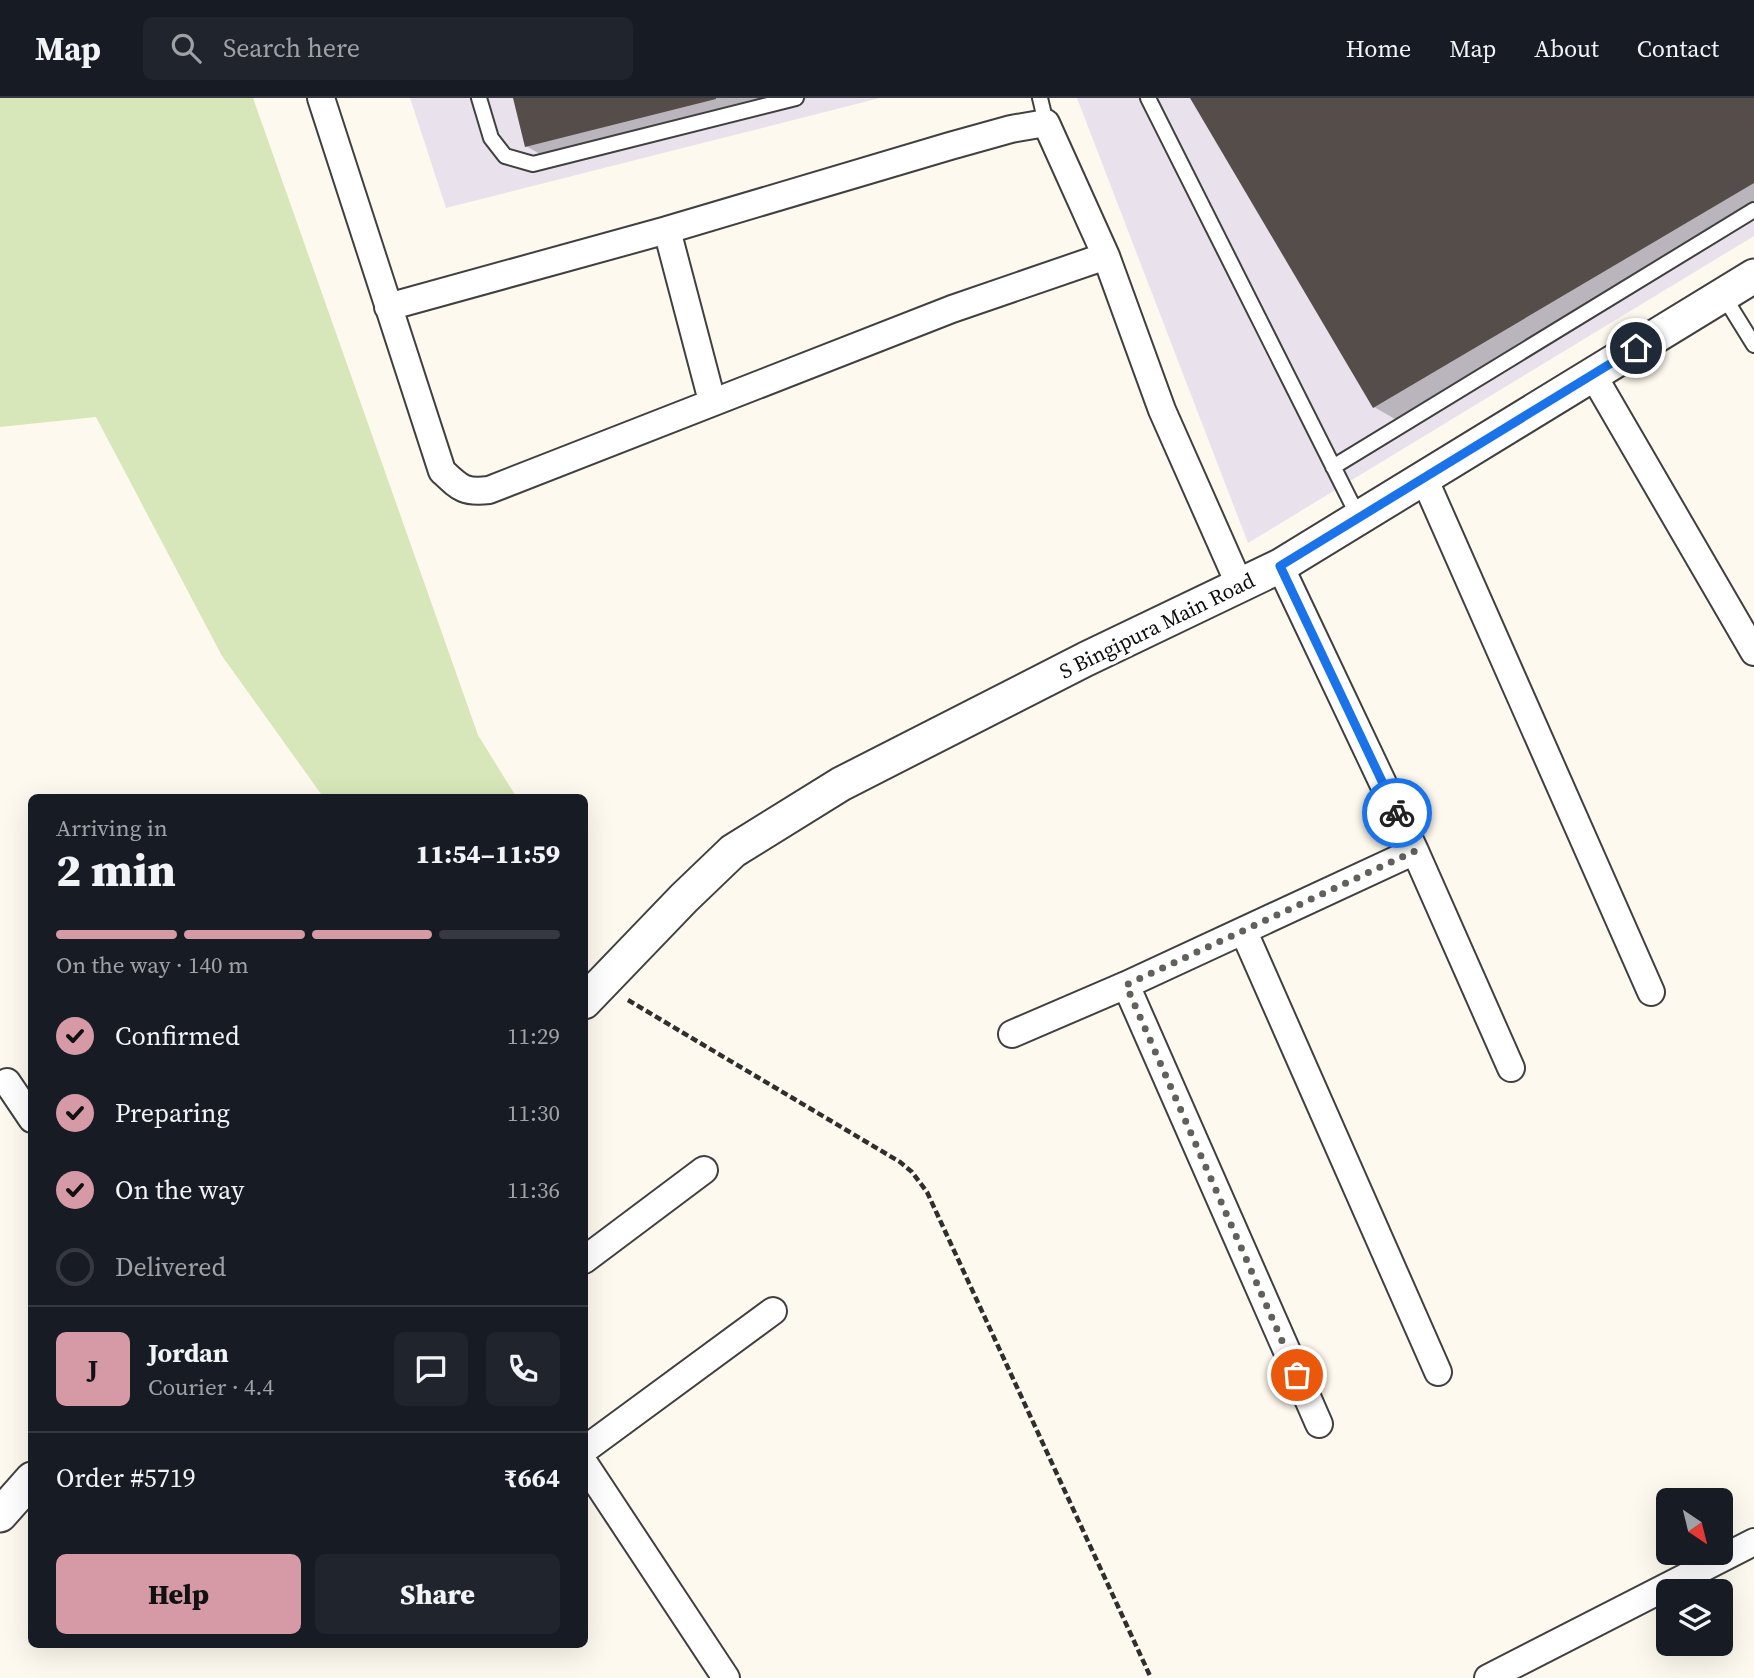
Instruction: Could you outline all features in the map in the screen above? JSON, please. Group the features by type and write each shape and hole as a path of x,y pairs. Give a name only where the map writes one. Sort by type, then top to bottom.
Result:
{"street":[{"path":"321,98 442,471 469,492 489,490 952,309 1106,256"},
{"path":"388,307 667,230 974,139 1043,110 1106,256 1162,410 1240,586"},
{"path":"667,230 712,401"},
{"name":"S Bingipura Main Road","path":"593,993 733,851 852,778 1086,659 1280,566 1754,276"},
{"path":"1593,374 1754,652"},
{"path":"1424,478 1651,992"},
{"path":"1280,566 1415,851 1511,1068"},
{"path":"1012,1034 1244,932 1415,851"},
{"path":"1244,932 1438,1372"},
{"path":"1126,985 1319,1424"},
{"path":"7,1082 28,1113"},
{"path":"588,1257 704,1170"},
{"path":"588,1447 773,1311"},
{"path":"588,1469 726,1678"},
{"path":"0,1515 28,1484"},
{"path":"1488,1678 1754,1542"}],"lane":[{"path":"479,98 491,138 505,156 533,164 796,98"},
{"path":"1148,98 1359,518"},
{"path":"1333,467 1754,210"},
{"path":"1723,295 1754,345"}],"path":[{"path":"593,993 900,1162 912,1172 927,1192 1150,1678"}],"shaded area":[{"path":"410,98 880,98 446,208"},
{"path":"1077,98 1754,98 1754,236 1248,543"}],"green space":[{"path":"0,98 253,98 478,735 515,794 321,794 222,656 96,417 0,427"}],"building":[{"path":"513,98 716,98 716,99 525,147"},
{"path":"1190,98 1754,98 1754,183 1373,408"}],"way so far":[{"path":"1297,1375 1126,985 1415,851 1397,813"}],"route":[{"path":"1397,813 1280,566 1636,348"}]}
